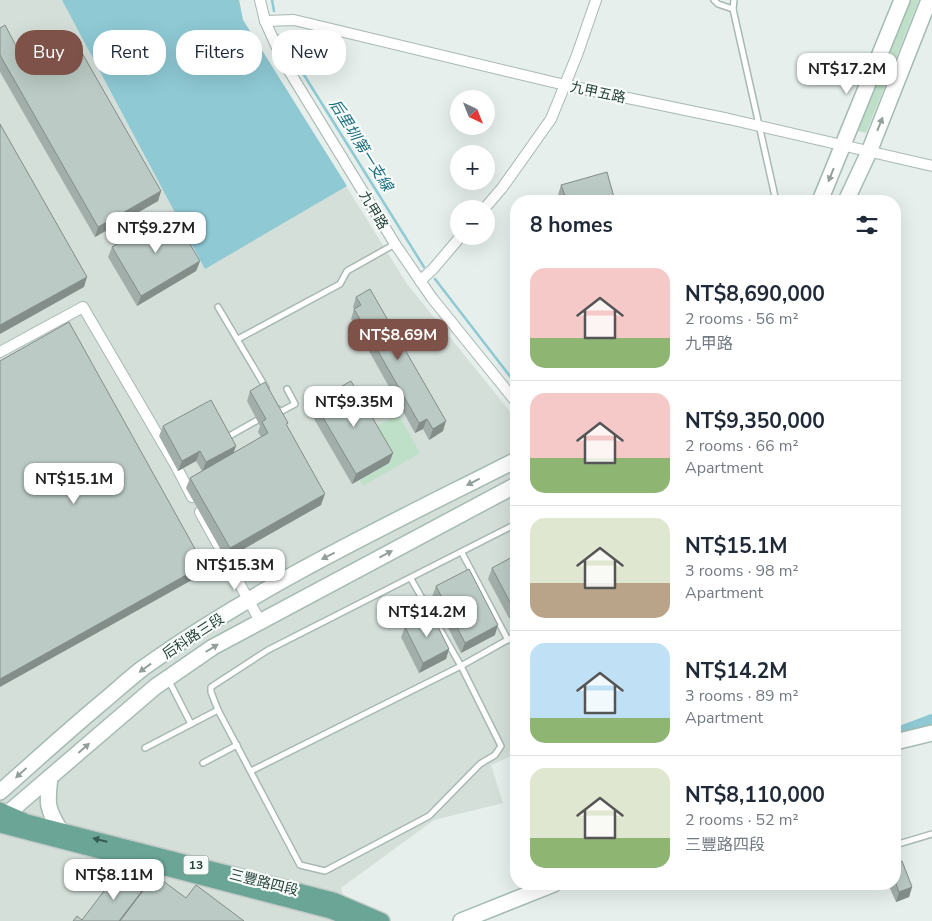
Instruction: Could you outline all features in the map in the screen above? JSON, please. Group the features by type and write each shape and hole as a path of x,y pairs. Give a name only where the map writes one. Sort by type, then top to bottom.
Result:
{"main road":[{"name":"三豐路四段","path":"2,817 333,900 382,921"},
{"name":"三豐路四段","path":"2,817 331,911 355,921"}],"street":[{"name":"九甲路","path":"260,0 265,21 283,61 394,244 420,281 510,394"},
{"path":"492,200 551,119 577,55 596,0"},
{"path":"822,195 902,0"},
{"path":"849,195 869,152 930,0"},
{"name":"九甲五路","path":"265,21 294,20 564,85 759,126 932,166"},
{"path":"420,281 433,269 453,245"},
{"path":"0,352 83,307 180,463 215,540 260,621"},
{"name":"后科路三段","path":"0,792 71,728 143,669 248,600 318,561 510,463"},
{"name":"后科路三段","path":"2,817 156,687 213,647 510,488"},
{"path":"901,740 932,732"},
{"path":"50,777 47,803 50,815 60,830"},
{"path":"461,921 539,890"}],"lane":[{"path":"714,0 718,4 733,9"},
{"path":"734,0 733,9 775,195"},
{"path":"238,340 340,284 347,272 394,244"},
{"path":"218,306 268,391"},
{"path":"273,400 280,412 295,404 287,389"},
{"path":"218,442 278,408"},
{"path":"411,579 461,666 501,746 495,755 480,764 429,816 325,871 300,864 218,710 211,687 268,650 462,553 510,526"},
{"path":"252,771 461,666 508,640 462,553"},
{"path":"167,679 191,724"},
{"path":"145,748 218,710"},
{"path":"203,764 237,745"},
{"path":"901,843 932,834"}],"shaded area":[{"path":"0,0 239,0 243,20 249,30 176,30 176,75 262,75 262,51 272,67 272,75 277,75 407,284 510,412 510,757 491,765 503,803 434,820 341,888 351,921 0,921"}],"green space":[{"path":"908,0 919,0 866,133 856,130"},
{"path":"398,414 420,453 363,486 341,447"}],"water":[{"path":"62,0 239,0 243,20 249,30 176,30 176,75 262,75 262,50 272,66 272,75 277,75 347,186 205,269 102,75 166,75 166,30 93,30 93,58 83,40 83,30 78,30"}],"building":[{"path":"5,25 15,44 15,75 83,75 83,55 161,191 98,227 0,55 0,28"},
{"path":"0,124 87,277 0,325"},
{"path":"607,172 613,195 565,195 561,185"},
{"path":"171,212 200,261 141,296 112,247"},
{"path":"370,289 446,421 433,429 427,419 419,423 354,309 361,305 356,297"},
{"path":"69,322 204,565 0,679 0,361"},
{"path":"351,381 393,453 356,474 314,402"},
{"path":"265,382 325,494 230,548 190,478 268,433 262,422 266,419 250,391"},
{"path":"211,400 236,446 206,462 200,451 182,461 163,426"},
{"path":"510,558 510,602 492,568"},
{"path":"469,569 498,625 465,643 436,586"},
{"path":"431,613 449,649 423,663 405,627"},
{"path":"901,861 912,887 899,892 898,890 901,890"},
{"path":"117,874 131,885 136,880 145,887 119,921 73,921 77,916 82,920"},
{"path":"155,875 186,898 196,885 244,921 120,921"}],"waterway":[{"name":"后里圳第一支線","path":"272,0 274,11"},
{"name":"后里圳第一支線","path":"304,75 424,267"},
{"name":"后里圳第一支線","path":"435,279 510,376"},
{"path":"901,731 932,719"}]}
